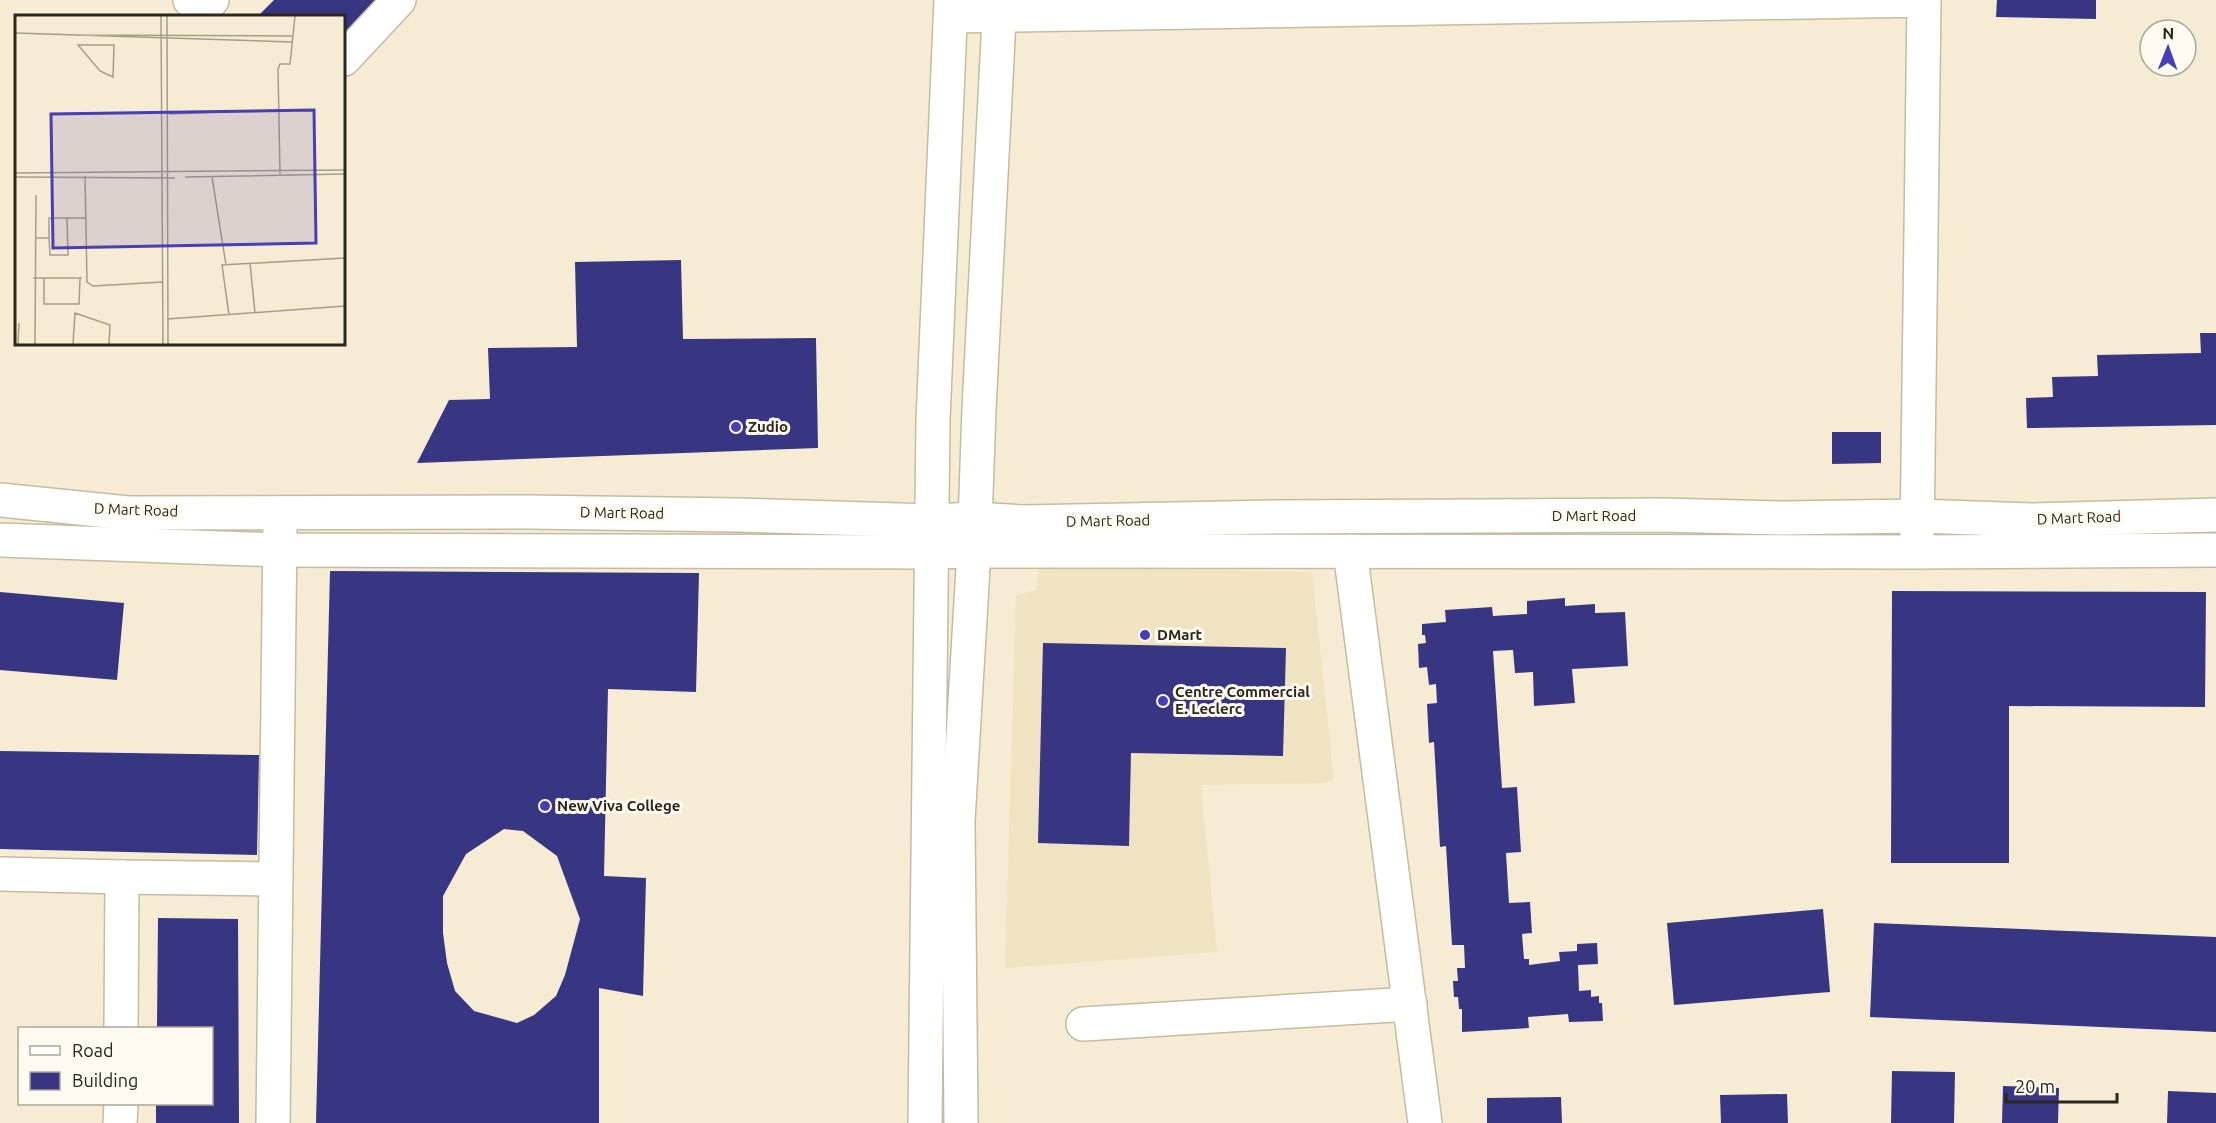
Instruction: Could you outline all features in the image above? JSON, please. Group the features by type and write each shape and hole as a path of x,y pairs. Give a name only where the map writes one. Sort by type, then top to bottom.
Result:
{"street":[{"path":"345,58 399,0"},
{"path":"961,1123 943,846 932,537 933,420 951,8 1924,0 1917,552"},
{"path":"925,1123 943,846 958,821 974,551 1000,7"},
{"name":"D Mart Road","path":"0,500 128,513 563,513 932,537 974,551 2216,550"},
{"path":"273,1123 280,512"},
{"name":"D Mart Road","path":"0,540 280,550 932,537 974,519 1035,522 1272,517 1662,515 1783,518 1918,516 2031,520 2216,515"},
{"path":"1350,551 1425,1123"},
{"path":"0,874 276,879"},
{"path":"121,1027 122,877"},
{"path":"1083,1024 1410,1004"},
{"path":"120,1123 121,1105"}],"shaded area":[{"path":"1039,567 1312,572 1334,780 1325,783 1201,785 1217,952 1005,968 1016,595 1036,590"}],"building":[{"path":"274,0 389,0 345,48 345,15 259,15"},
{"path":"1997,0 2096,0 2096,19 1996,17"},
{"path":"681,260 683,339 816,338 818,448 417,463 449,400 490,399 488,348 577,347 575,262"},
{"path":"2200,333 2216,333 2216,425 2027,428 2026,398 2053,397 2052,377 2098,376 2097,355 2201,353"},
{"path":"1832,432 1881,432 1881,463 1832,464"},
{"path":"330,571 699,573 696,692 608,689 604,876 646,878 643,996 599,988 599,1123 316,1123","holes":["504,829 523,831 557,856 580,919 565,975 556,996 534,1015 517,1023 474,1011 455,991 447,963 443,933 443,896 466,854"]},
{"path":"1892,591 2206,592 2205,707 2009,706 2009,863 1891,863"},
{"path":"0,592 124,603 117,680 0,670"},
{"path":"1565,598 1565,606 1595,604 1595,613 1625,612 1628,666 1572,669 1575,703 1534,706 1533,672 1515,673 1513,650 1493,651 1502,788 1517,787 1521,852 1506,853 1509,903 1530,902 1532,933 1522,934 1524,959 1529,959 1529,965 1560,961 1559,952 1577,951 1577,944 1597,943 1598,964 1578,965 1579,991 1591,990 1591,997 1599,996 1599,1003 1602,1003 1603,1021 1569,1022 1568,1014 1528,1017 1529,1028 1462,1032 1462,1009 1459,1009 1458,997 1454,997 1453,981 1458,981 1457,968 1465,968 1464,945 1452,945 1446,846 1440,847 1434,742 1429,743 1427,704 1437,703 1436,684 1429,685 1427,667 1419,668 1418,644 1426,643 1425,635 1422,635 1422,624 1446,622 1445,610 1492,607 1493,616 1527,614 1527,601"},
{"name":"Centre Commercial E. Leclerc","path":"1043,643 1286,648 1283,756 1131,753 1129,846 1038,843"},
{"path":"0,751 259,755 257,855 0,849"},
{"path":"1823,909 1830,992 1674,1005 1667,923"},
{"path":"158,918 238,919 239,1123 156,1123 156,1105 213,1105 213,1027 157,1027"},
{"path":"1874,923 2216,937 2216,1032 1870,1017"},
{"path":"1892,1071 1955,1072 1954,1123 1891,1123"},
{"path":"2003,1086 2059,1088 2058,1123 2002,1123"},
{"path":"2168,1091 2216,1093 2216,1123 2167,1123"},
{"path":"1787,1094 1788,1123 1721,1123 1720,1095"},
{"path":"1561,1097 1562,1123 1487,1123 1487,1098"}],"place":[{"name":"Zudio","path":"736,427"},
{"name":"DMart","path":"1145,635"},
{"name":"Centre Commercial E. Leclerc","path":"1163,701"},
{"name":"New Viva College","path":"545,806"}]}
